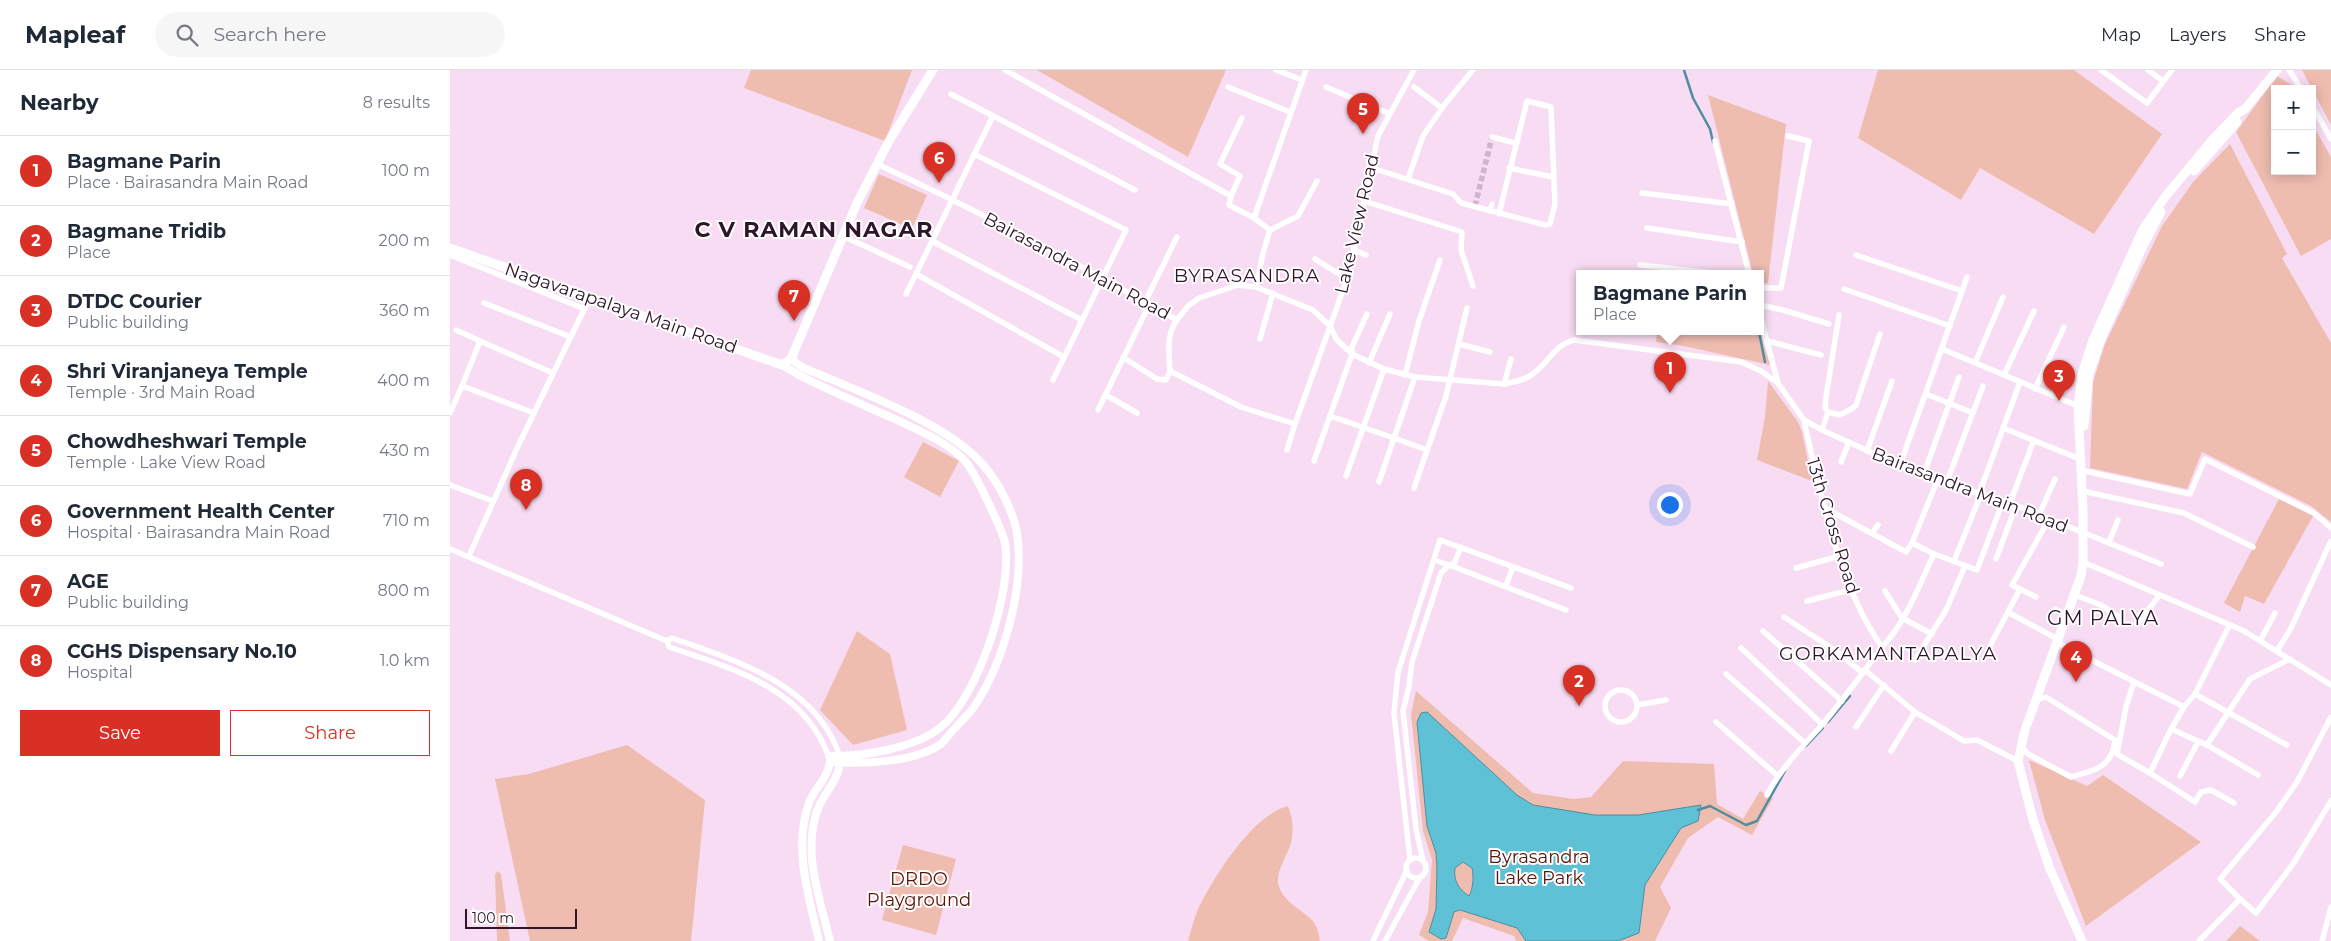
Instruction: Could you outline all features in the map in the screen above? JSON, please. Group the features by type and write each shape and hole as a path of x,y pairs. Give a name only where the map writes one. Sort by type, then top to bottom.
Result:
{"main road":[{"path":"782,364 790,359 856,203 933,70"},
{"path":"2080,465 2082,461 2089,374 2107,325 2132,270 2159,216 2277,70"},
{"path":"2082,941 2050,869 2033,820 2018,762 2025,730 2059,641 2075,594 2083,562 2083,510 2078,406 2082,374 2093,340 2143,229 2165,197 2214,138 2238,112 2245,109"},
{"name":"Nagavarapalaya Main Road","path":"450,248 782,364"}],"street":[{"path":"1005,70 1231,196"},
{"path":"1276,70 1302,80"},
{"path":"1254,218 1306,70"},
{"name":"Lake View Road","path":"1330,326 1347,279 1378,136 1414,70"},
{"path":"1408,179 1423,136 1442,108 1473,70"},
{"path":"2101,70 2147,103 2172,70"},
{"path":"2148,70 2163,81"},
{"path":"2289,70 2298,85"},
{"path":"1228,87 1290,112"},
{"path":"1326,87 1390,114"},
{"path":"1414,88 1442,108"},
{"path":"951,94 1136,190"},
{"path":"1370,167 1453,194 1461,203 1490,211 1545,225 1550,224 1555,204 1551,107 1527,101 1509,168 1490,211"},
{"path":"2316,113 2331,139"},
{"path":"906,294 993,116"},
{"path":"1242,118 1220,164 1240,176 1229,205 1254,218 1270,230"},
{"path":"1764,288 1781,288 1808,141 1788,136"},
{"path":"1492,137 1515,143"},
{"path":"1715,141 1748,270"},
{"path":"974,154 1126,230 1053,380"},
{"name":"Bairasandra Main Road","path":"877,164 952,199 1103,278 1176,320 1188,306 1199,298 1238,285 1256,287 1313,310 1330,326 1337,340 1352,354 1384,369 1405,375 1504,384 1519,381 1532,375 1559,345 1574,340 1740,362 1761,371 1778,383 1804,420 1822,430 1923,476 2007,502 2161,564"},
{"path":"1509,168 1553,177"},
{"path":"1256,287 1270,230 1298,216 1317,181"},
{"path":"1642,193 1732,204"},
{"path":"1364,201 1462,232 1461,250 1473,286"},
{"path":"1488,202 1490,211"},
{"path":"1647,228 1742,242"},
{"path":"843,236 910,267"},
{"path":"1098,410 1124,358 1177,237"},
{"path":"932,241 1082,320"},
{"path":"1354,250 1366,255"},
{"path":"1856,255 1962,291"},
{"path":"450,256 584,309"},
{"path":"1315,260 1347,279"},
{"path":"1405,375 1419,321 1440,260"},
{"path":"1640,265 1686,270"},
{"path":"916,274 1064,356"},
{"path":"1900,465 1967,277"},
{"path":"1844,289 1950,326"},
{"path":"1260,339 1273,293"},
{"path":"470,556 493,501 590,297"},
{"path":"1975,363 2003,298"},
{"path":"484,303 571,337"},
{"path":"1764,306 1828,324"},
{"path":"1414,488 1450,380 1467,308"},
{"path":"2004,375 2034,311"},
{"path":"1314,461 1352,354 1352,347 1367,314"},
{"path":"1369,363 1390,314"},
{"path":"1839,315 1826,397 1825,408 1828,412 1840,415 1856,405 1880,334"},
{"path":"1124,358 1157,379 1166,380 1170,371 1169,340 1176,320"},
{"path":"1287,450 1330,326"},
{"path":"2035,389 2064,327"},
{"path":"1764,329 1778,383"},
{"path":"456,330 553,373"},
{"path":"450,413 480,341"},
{"path":"1767,341 1821,355"},
{"path":"1459,344 1490,352"},
{"path":"1942,349 2078,406"},
{"path":"790,359 802,367 903,412 948,436 970,451 985,466 997,484 1017,533 1018,587 1000,653 973,707 940,744 899,759 859,764 830,759"},
{"path":"1504,384 1511,359"},
{"path":"782,364 791,372 900,422 944,445 966,462 1000,525 1005,543 1004,582 987,652 966,696 941,727 913,743 894,749 840,760"},
{"path":"1346,476 1384,369"},
{"path":"1170,371 1241,407 1295,424"},
{"path":"1379,482 1415,377"},
{"path":"1923,476 1960,377"},
{"path":"1866,450 1892,381"},
{"path":"1954,561 1979,499 1979,494 2020,382"},
{"path":"462,386 534,413"},
{"path":"1946,484 1983,386"},
{"path":"1926,394 1973,413"},
{"path":"1106,395 1137,413"},
{"path":"900,422 903,412"},
{"path":"1822,430 1828,412"},
{"path":"1330,416 1427,450"},
{"name":"13th Cross Road","path":"1804,420 1825,508 1850,590 1866,626 1882,647"},
{"path":"2003,428 2034,440 2080,465 2190,494 2205,459 2314,513 2331,528"},
{"path":"1912,544 1977,570 2034,440"},
{"path":"1841,462 1849,442"},
{"path":"2039,515 2055,479"},
{"path":"1825,508 1906,552 1912,544 1937,481"},
{"path":"450,485 493,501"},
{"path":"2082,491 2184,513 2253,547"},
{"path":"1996,559 2016,506"},
{"path":"2036,597 2012,585 2049,519"},
{"path":"2109,542 2118,520"},
{"path":"1872,534 1878,525"},
{"path":"1373,941 1410,860 1394,713 1398,672 1440,540 1571,588"},
{"path":"2277,652 2291,628 2331,541"},
{"path":"1385,941 1426,869 1416,829 1403,712 1412,662 1428,609 1441,573 1449,565 1454,564 1461,547"},
{"path":"450,549 666,641 669,647 746,674 789,700 806,716 830,759 825,780 810,801 804,822 802,848 806,882 819,941"},
{"path":"1767,795 1778,776 1842,701 1888,641 1902,618 1934,554"},
{"path":"1796,568 1840,556"},
{"path":"1434,560 1566,610"},
{"path":"2083,562 2260,641 2330,683"},
{"path":"1916,660 1946,610 1965,566"},
{"path":"1506,586 1514,567"},
{"path":"1990,646 2020,589"},
{"path":"1807,601 1850,590"},
{"path":"1885,591 1902,618 1932,634"},
{"path":"2075,594 2101,605 2122,619"},
{"path":"2137,624 2158,596"},
{"path":"2055,611 2067,616"},
{"path":"2008,612 2134,682 2184,707"},
{"path":"2260,641 2275,614"},
{"path":"1784,617 1834,649 1884,685 1915,712 1964,741 1977,740 2018,762"},
{"path":"2150,773 2184,707 2195,694 2229,626"},
{"path":"1763,631 1842,701"},
{"path":"666,641 672,638 729,658 758,671 798,696 812,709 827,729 840,760 834,784 820,804 812,849 814,874 830,941"},
{"path":"1741,648 1822,724"},
{"path":"699,658 702,649"},
{"path":"2207,745 2250,679 2290,659"},
{"path":"1726,674 1806,743"},
{"path":"2134,682 2126,707 2117,754 2195,802 2201,792 2210,790 2234,803"},
{"path":"1856,727 1884,685"},
{"path":"1618,690 1629,692 1635,699 1636,705 1634,715 1623,722 1611,719 1605,708 1608,697 1618,690"},
{"path":"2195,694 2287,745"},
{"path":"2022,747 2028,754 2072,777 2096,771 2105,764 2114,744 2115,740 2046,697 2037,700"},
{"path":"1636,705 1666,700"},
{"path":"1891,751 1915,712"},
{"path":"2331,717 2297,782 2276,812 2220,879 2256,913 2293,864 2331,800"},
{"path":"1716,722 1778,776"},
{"path":"2172,729 2207,745 2258,775"},
{"path":"2180,776 2198,742"},
{"path":"1410,860 1418,858 1423,860"},
{"path":"1407,870 1410,876 1420,877"},
{"path":"2199,941 2240,899"},
{"path":"2322,941 2331,907"}],"green space":[{"path":"751,70 912,70 885,141 744,88"},
{"path":"1037,70 1226,70 1188,157"},
{"path":"1878,70 2074,70 2162,134 2094,234 1980,168 1961,200 1858,138"},
{"path":"2302,70 2331,70 2331,125 2316,97 2316,85 2310,85"},
{"path":"2277,76 2290,84 2271,85 2271,175 2316,175 2316,131 2331,157 2331,239 2301,256 2236,132"},
{"path":"1708,95 1786,124 1768,283 1764,283 1764,270 1752,270"},
{"path":"2230,144 2287,254 2282,258 2331,343 2331,522 2311,506 2202,452 2187,489 2090,468 2093,382 2105,344 2162,226 2193,182"},
{"path":"879,174 927,195 912,229 864,208"},
{"path":"1657,335 1761,335 1770,365 1684,346 1656,342"},
{"path":"1768,381 1798,422 1802,432 1812,481 1757,460 1765,417"},
{"path":"923,442 959,461 940,497 904,477"},
{"path":"2279,499 2313,516 2264,604 2245,596 2240,612 2224,603"},
{"path":"857,631 890,654 907,730 853,745 820,710"},
{"name":"Byrasandra Lake Park","path":"1416,691 1533,793 1574,799 1591,797 1623,761 1714,764 1717,804 1743,819 1760,791 1773,798 1752,835 1718,817 1688,838 1660,887 1671,908 1655,941 1516,941 1514,936 1463,918 1452,941 1429,941 1419,935 1428,912 1432,860 1423,831 1411,714"},
{"path":"627,745 705,800 691,941 530,941 495,779 529,774"},
{"path":"2029,760 2087,786 2103,775 2201,842 2086,926 2045,820"},
{"path":"1288,806 1293,829 1291,843 1278,876 1279,887 1289,902 1314,922 1320,941 1188,941 1194,921 1209,888 1238,845 1262,820 1275,811"},
{"name":"DRDO Playground","path":"903,845 956,859 936,935 882,920"},
{"path":"498,871 501,874 510,941 497,941 495,874"},
{"path":"2240,926 2260,941 2226,941"}],"water":[{"name":"Byrasandra Lake Park","path":"1427,712 1517,795 1533,805 1595,815 1638,815 1701,805 1698,821 1681,828 1645,885 1639,933 1618,941 1526,941 1517,928 1460,910 1454,912 1446,938 1441,939 1429,932 1436,909 1437,868 1436,853 1427,826 1417,722 1421,713","holes":["1463,862 1472,868 1473,883 1469,896 1462,891 1458,884 1455,877 1455,868"]}],"waterway":[{"path":"1684,70 1693,98 1710,129 1713,142"},
{"path":"1760,335 1765,362"},
{"path":"1828,722 1850,696"},
{"path":"1806,746 1823,728"},
{"path":"1698,810 1710,806 1746,825 1757,821 1785,771"}],"tunnel":[{"path":"1475,206 1492,137"}],"place":[{"name":"Chowdheshwari Temple","path":"1363,134"},
{"name":"Government Health Center","path":"939,183"},
{"name":"AGE","path":"794,321"},
{"name":"Bagmane Parin","path":"1670,393"},
{"name":"DTDC Courier","path":"2059,401"},
{"name":"CGHS Dispensary No.10","path":"526,510"},
{"name":"Shri Viranjaneya Temple","path":"2076,682"},
{"name":"Bagmane Tridib","path":"1579,706"}],"district":[{"name":"C V RAMAN NAGAR","path":"814,229"},
{"name":"BYRASANDRA","path":"1247,275"},
{"name":"GM PALYA","path":"2103,618"},
{"name":"GORKAMANTAPALYA","path":"1888,653"}]}
